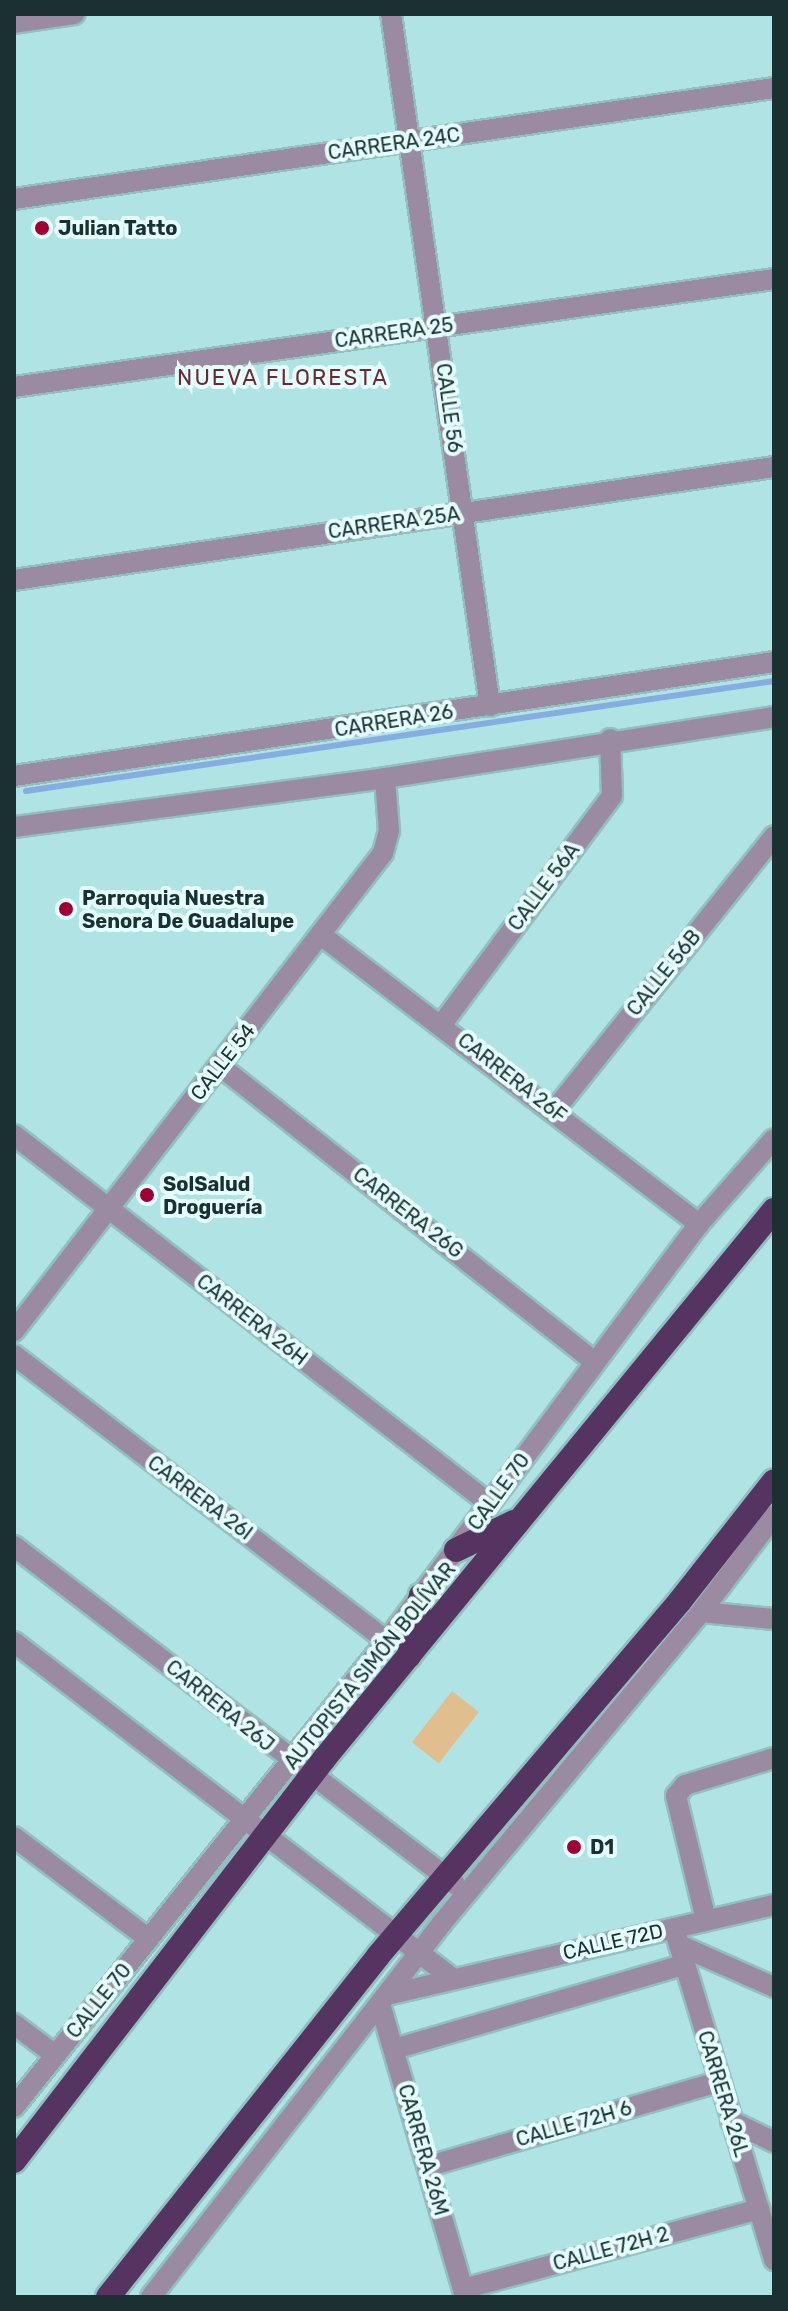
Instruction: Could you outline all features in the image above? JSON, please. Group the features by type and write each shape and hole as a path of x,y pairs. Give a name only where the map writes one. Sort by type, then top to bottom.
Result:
{"highway":[{"name":"AUTOPISTA SIMÓN BOLÍVAR","path":"14,2161 310,1777 774,1210"},
{"path":"108,2297 394,1936 680,1601 774,1481"},
{"path":"456,1550 519,1520"},
{"path":"408,1660 421,1595"}],"street":[{"path":"14,23 74,14"},
{"name":"CALLE 56","path":"391,14 490,706"},
{"name":"CARRERA 24C","path":"14,199 774,88"},
{"name":"CARRERA 25","path":"14,387 774,279"},
{"name":"CARRERA 25A","path":"14,580 774,467"},
{"name":"CARRERA 26","path":"14,776 774,662"},
{"path":"14,827 385,778 610,739 774,717"},
{"name":"CALLE 56A","path":"442,1024 612,796 610,739"},
{"name":"CALLE 54","path":"14,1331 321,935 388,840 385,778"},
{"name":"CALLE 56B","path":"554,1111 774,836"},
{"name":"CARRERA 26F","path":"321,935 442,1024 699,1224"},
{"name":"CARRERA 26G","path":"220,1066 594,1361"},
{"name":"CARRERA 26H","path":"14,1135 490,1504"},
{"name":"CALLE 70","path":"14,2107 287,1760 387,1641 699,1224 774,1139"},
{"name":"CARRERA 26I","path":"14,1355 387,1641"},
{"path":"151,2297 467,1892 701,1612 774,1516"},
{"name":"CARRERA 26J","path":"14,1546 287,1760 467,1892"},
{"path":"701,1612 774,1619"},
{"path":"14,1642 417,1955 452,1978"},
{"path":"706,1920 676,1796 685,1785 774,1758"},
{"path":"14,1837 149,1939"},
{"name":"CALLE 72D","path":"384,2000 452,1978 679,1946 706,1920 774,1905"},
{"path":"394,2049 679,1946 774,1987"},
{"name":"CARRERA 26L","path":"679,1946 774,2260"},
{"name":"CARRERA 26M","path":"384,2000 394,2049 464,2293"},
{"path":"14,2024 55,2055"},
{"name":"CALLE 72H 6","path":"429,2166 719,2082"},
{"path":"731,2121 774,2142"},
{"name":"CALLE 72H 2","path":"464,2293 759,2209"}],"shaded area":[{"path":"452,1691 479,1712 439,1763 412,1742"}],"waterway":[{"path":"26,791 774,681"}],"place":[{"name":"Julian Tatto","path":"42,228"},
{"name":"Parroquia Nuestra Senora De Guadalupe","path":"66,909"},
{"name":"SolSalud Droguería","path":"147,1195"},
{"name":"D1","path":"574,1847"}],"district":[{"name":"NUEVA FLORESTA","path":"283,378"}]}
